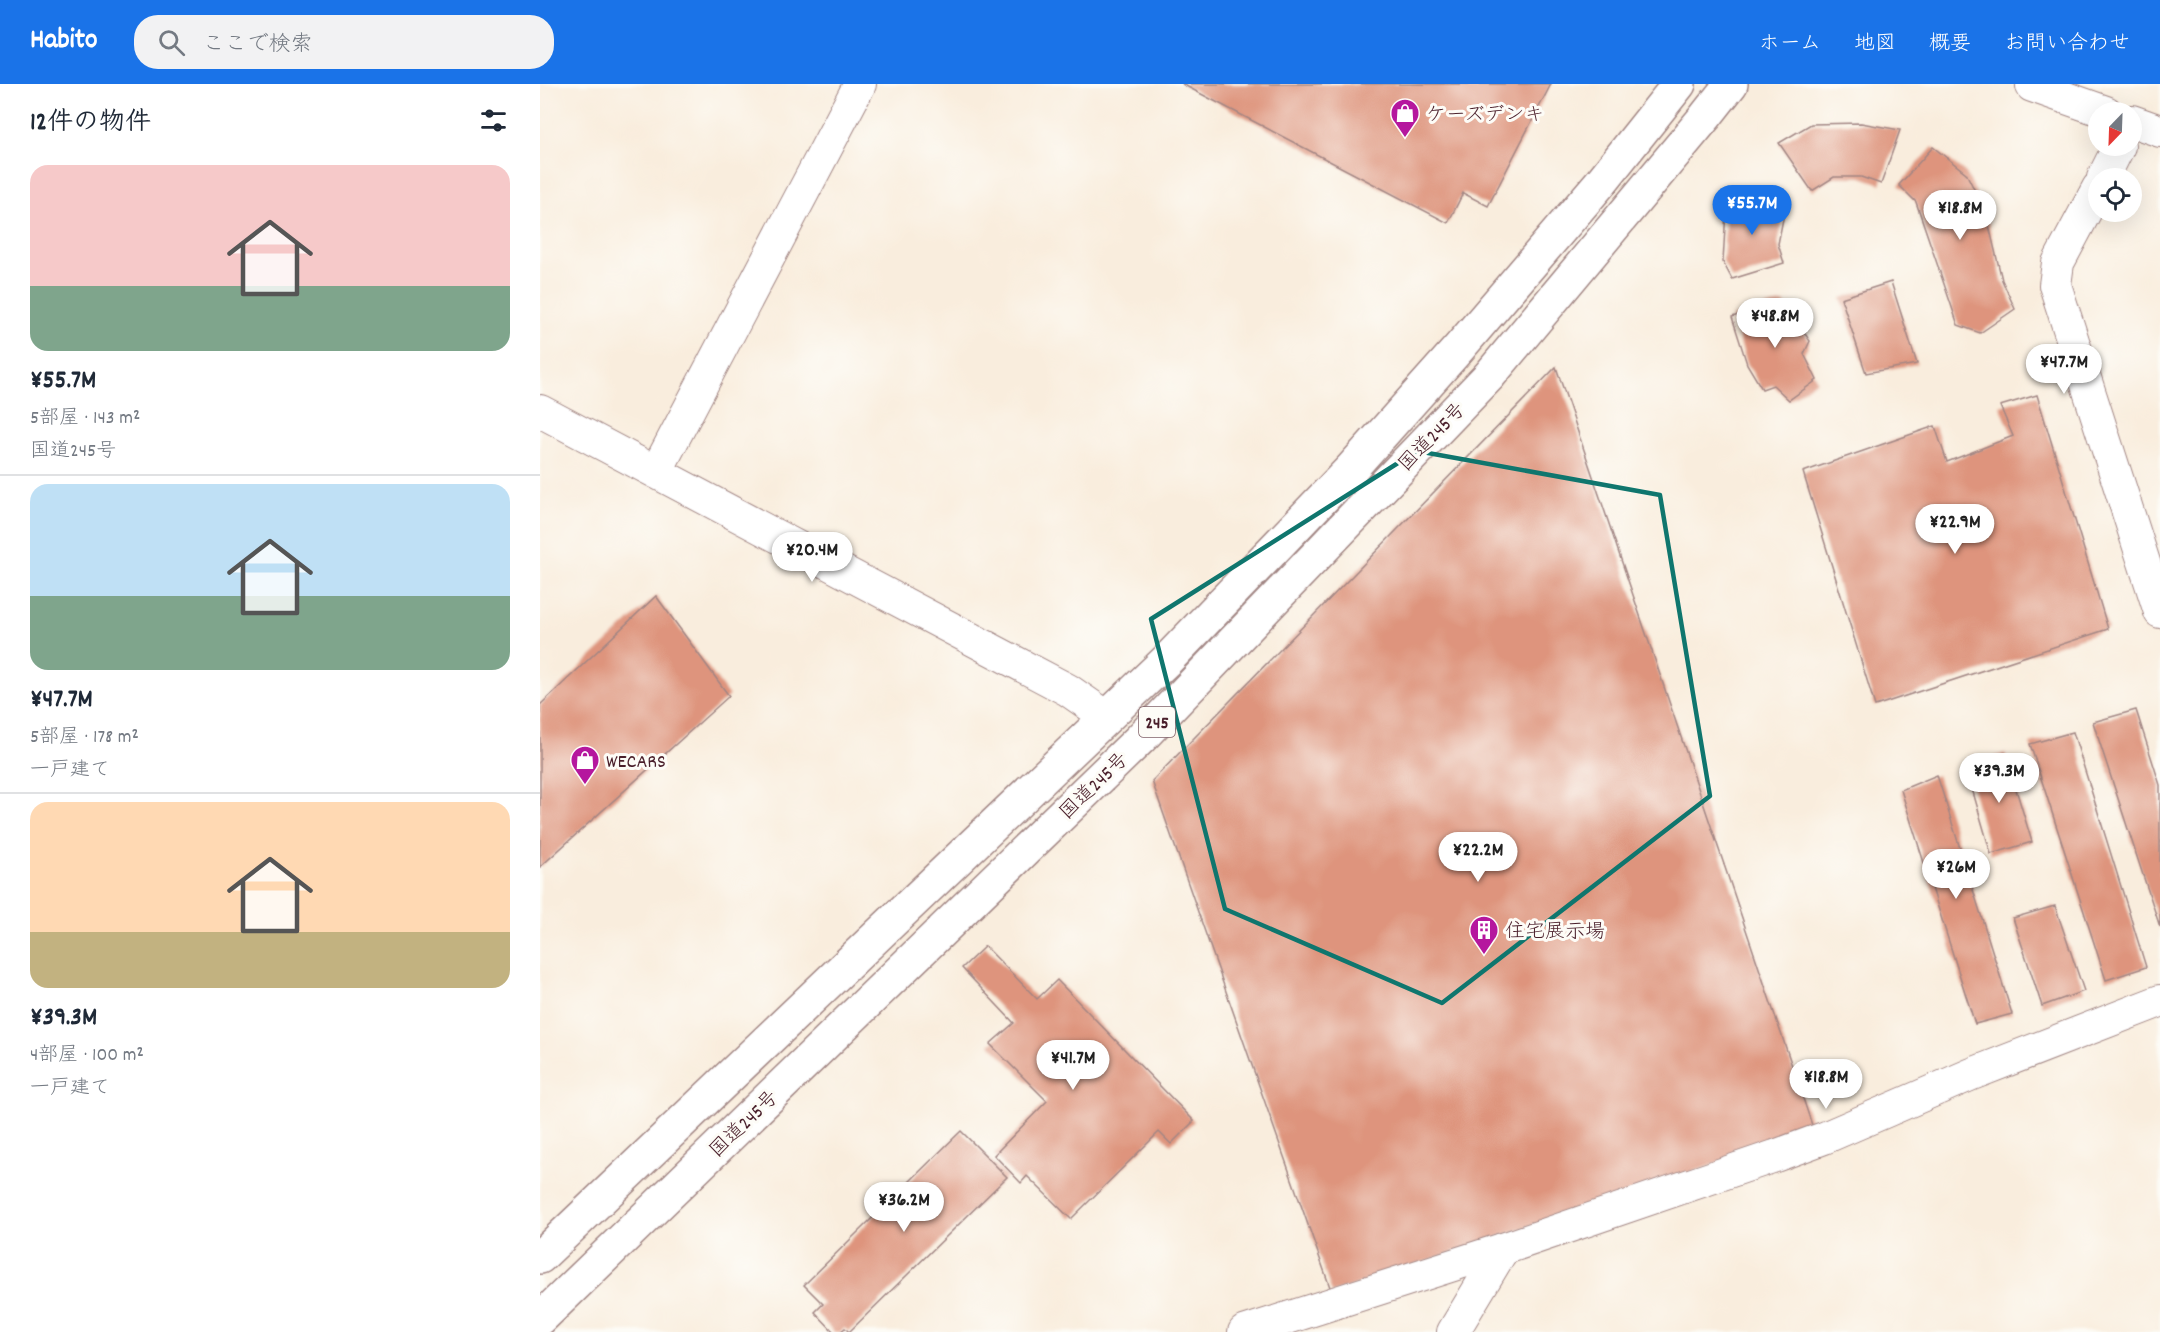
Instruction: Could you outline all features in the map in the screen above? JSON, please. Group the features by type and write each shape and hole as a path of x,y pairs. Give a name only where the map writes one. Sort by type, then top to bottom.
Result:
{"highway":[{"name":"国道245号","path":"540,1257 1168,659 1350,470 1459,348 1601,182 1679,84"},
{"name":"国道245号","path":"540,1319 1140,740 1489,376 1706,117 1731,84"}],"street":[{"path":"656,472 860,84"},
{"path":"2030,85 2088,106"},
{"path":"2088,207 2058,263 2055,285 2160,612"},
{"path":"540,411 1068,690 1107,717"},
{"path":"1244,1332 1503,1249 1824,1138 1972,1074 2160,1001"},
{"path":"1453,1332 1503,1249"}],"highlighted area":[{"path":"1417,451 1660,495 1710,796 1442,1003 1225,909 1151,619"}],"building":[{"name":"ケーズデンキ","path":"1182,84 1551,84 1488,206 1463,193 1448,223"},
{"path":"1861,123 1900,130 1881,184 1861,177 1834,177 1812,191 1779,143 1811,124"},
{"path":"1933,147 1966,173 1986,213 2002,280 2015,309 1980,333 1958,325 1916,202 1899,185"},
{"path":"1734,193 1785,209 1778,244 1784,263 1732,279 1723,262 1726,210"},
{"path":"1891,282 1917,364 1866,373 1841,298"},
{"path":"1784,303 1810,341 1804,354 1817,380 1789,400 1773,385 1762,389 1747,364 1732,317"},
{"name":"住宅展示場","path":"1556,367 1814,1131 1332,1293 1152,781"},
{"path":"2037,395 2108,629 1875,706 1803,472 1935,426 1947,462 2013,436 2000,406"},
{"name":"WECARS","path":"656,596 729,696 540,867 540,705"},
{"path":"2136,710 2160,785 2160,927 2093,722"},
{"path":"2073,732 2146,967 2106,980 2030,744"},
{"path":"2005,753 2032,842 1991,854 1966,768"},
{"path":"1937,775 2012,1014 1975,1024 1901,790"},
{"path":"2055,906 2084,991 2042,1006 2013,918"},
{"path":"985,946 1037,999 1057,980 1194,1121 1171,1144 1159,1132 1071,1219 1027,1176 1021,1183 994,1155 1047,1101 990,1044 1014,1023 962,968"},
{"path":"961,1131 1007,1177 849,1332 845,1328 840,1332 834,1332 815,1312 823,1304 804,1285"}],"place":[{"name":"ケーズデンキ","path":"1405,138"},
{"name":"WECARS","path":"585,786"},
{"name":"住宅展示場","path":"1484,956"}]}
